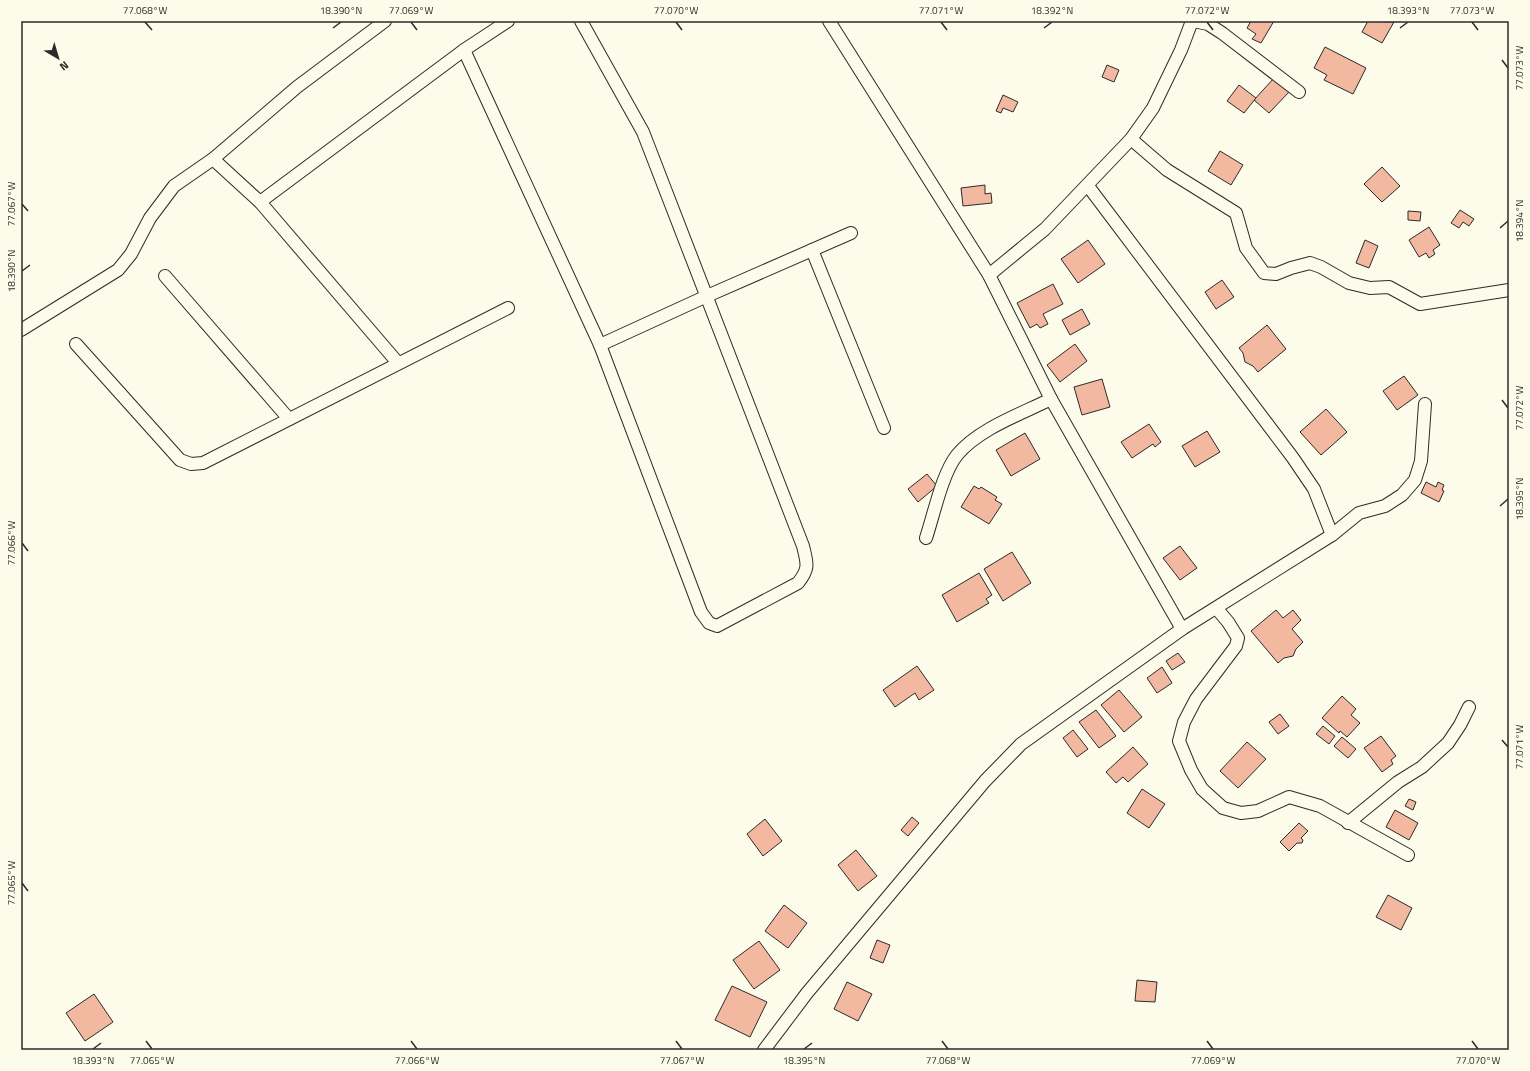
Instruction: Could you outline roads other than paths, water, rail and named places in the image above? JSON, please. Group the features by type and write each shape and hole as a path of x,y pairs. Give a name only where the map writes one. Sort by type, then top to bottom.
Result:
{"street":[{"path":"21,330 118,270 131,254 150,218 174,186 213,159 297,87 385,21"},
{"path":"260,202 464,50 508,21"},
{"path":"464,50 600,346 701,612 709,623 717,626 798,583 805,574 808,565 803,546 643,132 581,21"},
{"path":"829,21 989,275 1050,398 1182,629"},
{"path":"989,275 1027,246 1088,186 1130,139 1153,108 1181,50 1193,21 1208,24 1222,33 1299,92"},
{"path":"1130,139 1167,170 1236,213 1246,248 1264,273 1276,274 1310,263 1321,266 1349,284 1370,288 1389,287 1420,304 1509,290"},
{"path":"213,159 260,202 398,363"},
{"path":"1088,186 1293,458 1314,489 1332,535"},
{"path":"600,346 707,296 851,233"},
{"path":"812,250 884,428"},
{"path":"165,276 289,418"},
{"path":"76,344 180,460 191,464 203,463 508,308"},
{"path":"926,538 949,470 957,456 982,434 1050,398"},
{"path":"764,1050 812,987 1003,761 1021,744 1182,629 1217,609 1332,535 1359,513 1385,506 1402,495 1415,480 1421,461 1425,404"},
{"path":"1217,609 1228,622 1238,638 1236,646 1196,699 1184,722 1179,741 1191,770 1202,788 1224,808 1241,813 1258,811 1289,797 1320,806 1348,823 1408,855"},
{"path":"1348,823 1398,782 1422,767 1448,743 1460,725 1469,707"}]}
